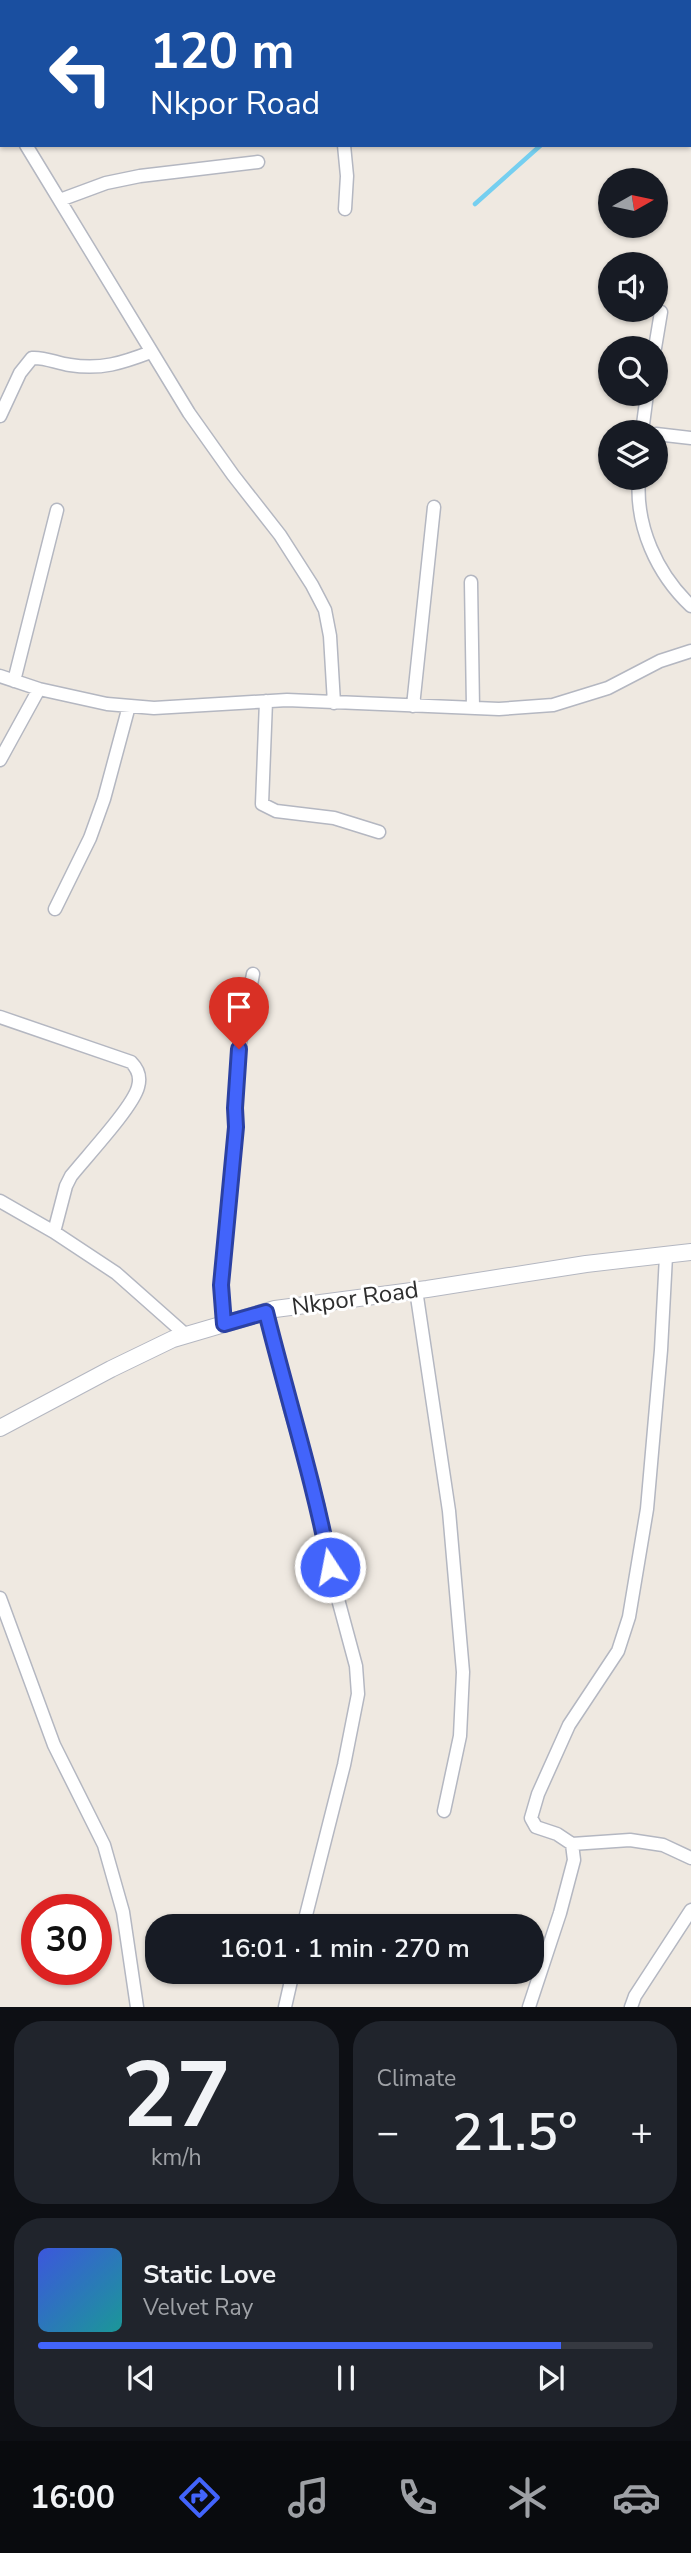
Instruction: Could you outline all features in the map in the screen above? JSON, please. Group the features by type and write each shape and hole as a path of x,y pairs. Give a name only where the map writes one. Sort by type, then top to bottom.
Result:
{"street":[{"path":"27,147 189,413 280,535 312,585 324,610 330,636 334,703"},
{"path":"344,147 347,176 345,209"},
{"path":"60,200 106,183 139,176 258,162"},
{"path":"0,416 20,373 32,358 96,369 151,352"},
{"path":"668,435 691,438"},
{"path":"638,490 645,533 659,568 691,606"},
{"path":"413,706 435,507"},
{"path":"14,681 57,510"},
{"path":"471,582 473,708"},
{"path":"0,677 107,704 154,708 266,701 499,709 553,705 608,688 660,661 691,651"},
{"path":"0,760 39,689"},
{"path":"266,701 262,804 276,811 334,818 379,832"},
{"path":"55,909 100,812 129,706"},
{"path":"224,1324 221,1285 236,1127 239,1049 253,974"},
{"path":"0,1017 131,1062 137,1068 138,1088 131,1103 71,1176 54,1232"},
{"path":"0,1201 54,1232 116,1273 186,1335"},
{"name":"Nkpor Road","path":"0,1428 111,1369 186,1335 266,1312 329,1300 691,1252"},
{"path":"666,1256 647,1509 629,1618 618,1651 569,1725 538,1794 531,1818 536,1827 556,1834 572,1844 630,1840 663,1845 691,1858"},
{"path":"416,1290 449,1511 463,1672 460,1736 444,1811"},
{"path":"266,1312 318,1505 334,1588 356,1666 358,1694 344,1765 306,1914"},
{"path":"0,1598 54,1745 104,1845 122,1912 137,2007"},
{"path":"529,2007 560,1913 574,1860 572,1844"},
{"path":"631,2007 635,1996 691,1910"},
{"path":"285,2007 290,1984"}],"waterway":[{"path":"475,204 539,147"}],"route":[{"path":"239,1049 236,1127 221,1285 224,1324 266,1312 318,1505 330,1567"}]}
